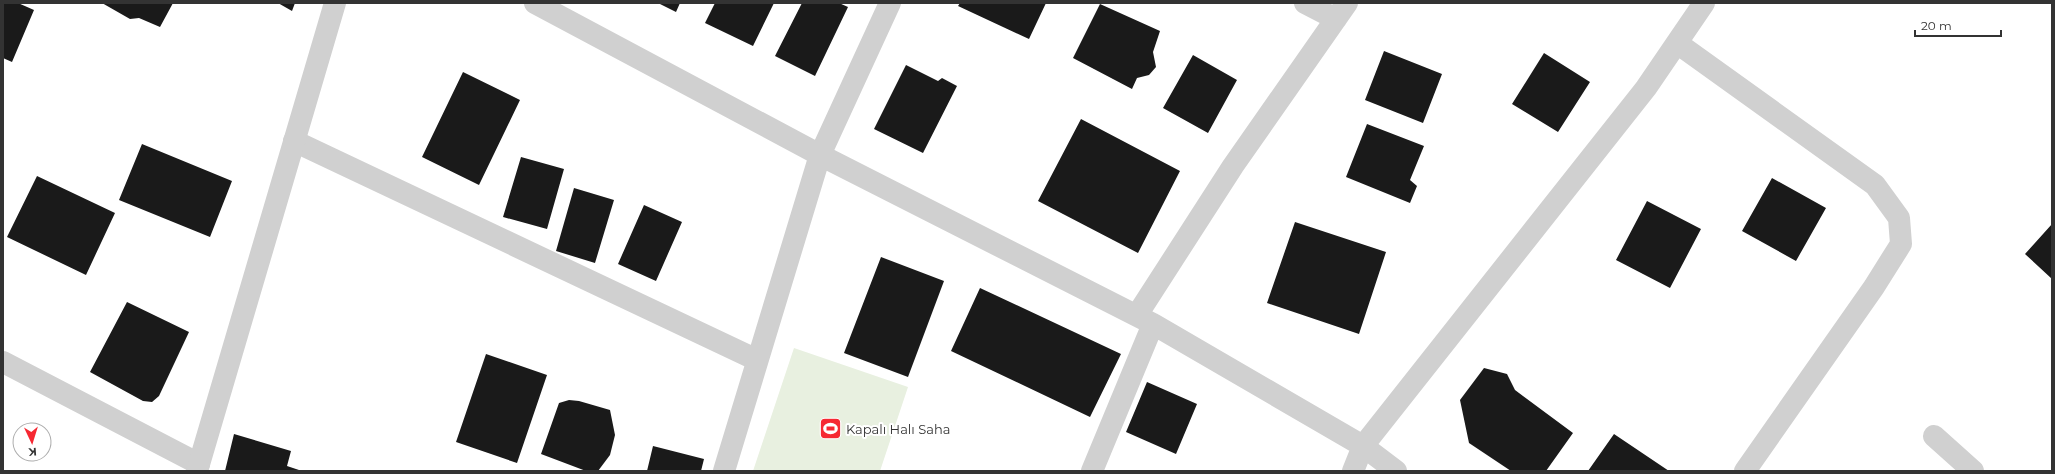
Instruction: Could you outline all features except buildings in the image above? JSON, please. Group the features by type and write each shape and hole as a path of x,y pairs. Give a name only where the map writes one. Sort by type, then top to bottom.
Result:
{"street":[{"path":"3,362 198,467 335,3"},
{"path":"535,3 820,155 1145,319 1363,446 1396,471"},
{"path":"724,471 756,360 820,155 890,3"},
{"path":"1092,471 1145,319 1233,166 1341,11 1305,3"},
{"path":"1353,471 1363,446 1646,88 1704,3"},
{"path":"1677,43 1875,185 1899,218 1901,244 1874,286 1745,471"},
{"path":"294,141 756,360"},
{"path":"1934,436 1973,471"}],"green space":[{"name":"Kapalı Halı Saha","path":"794,348 908,387 880,471 753,471"}],"place":[{"name":"Kapalı Halı Saha","path":"830,429"}]}
